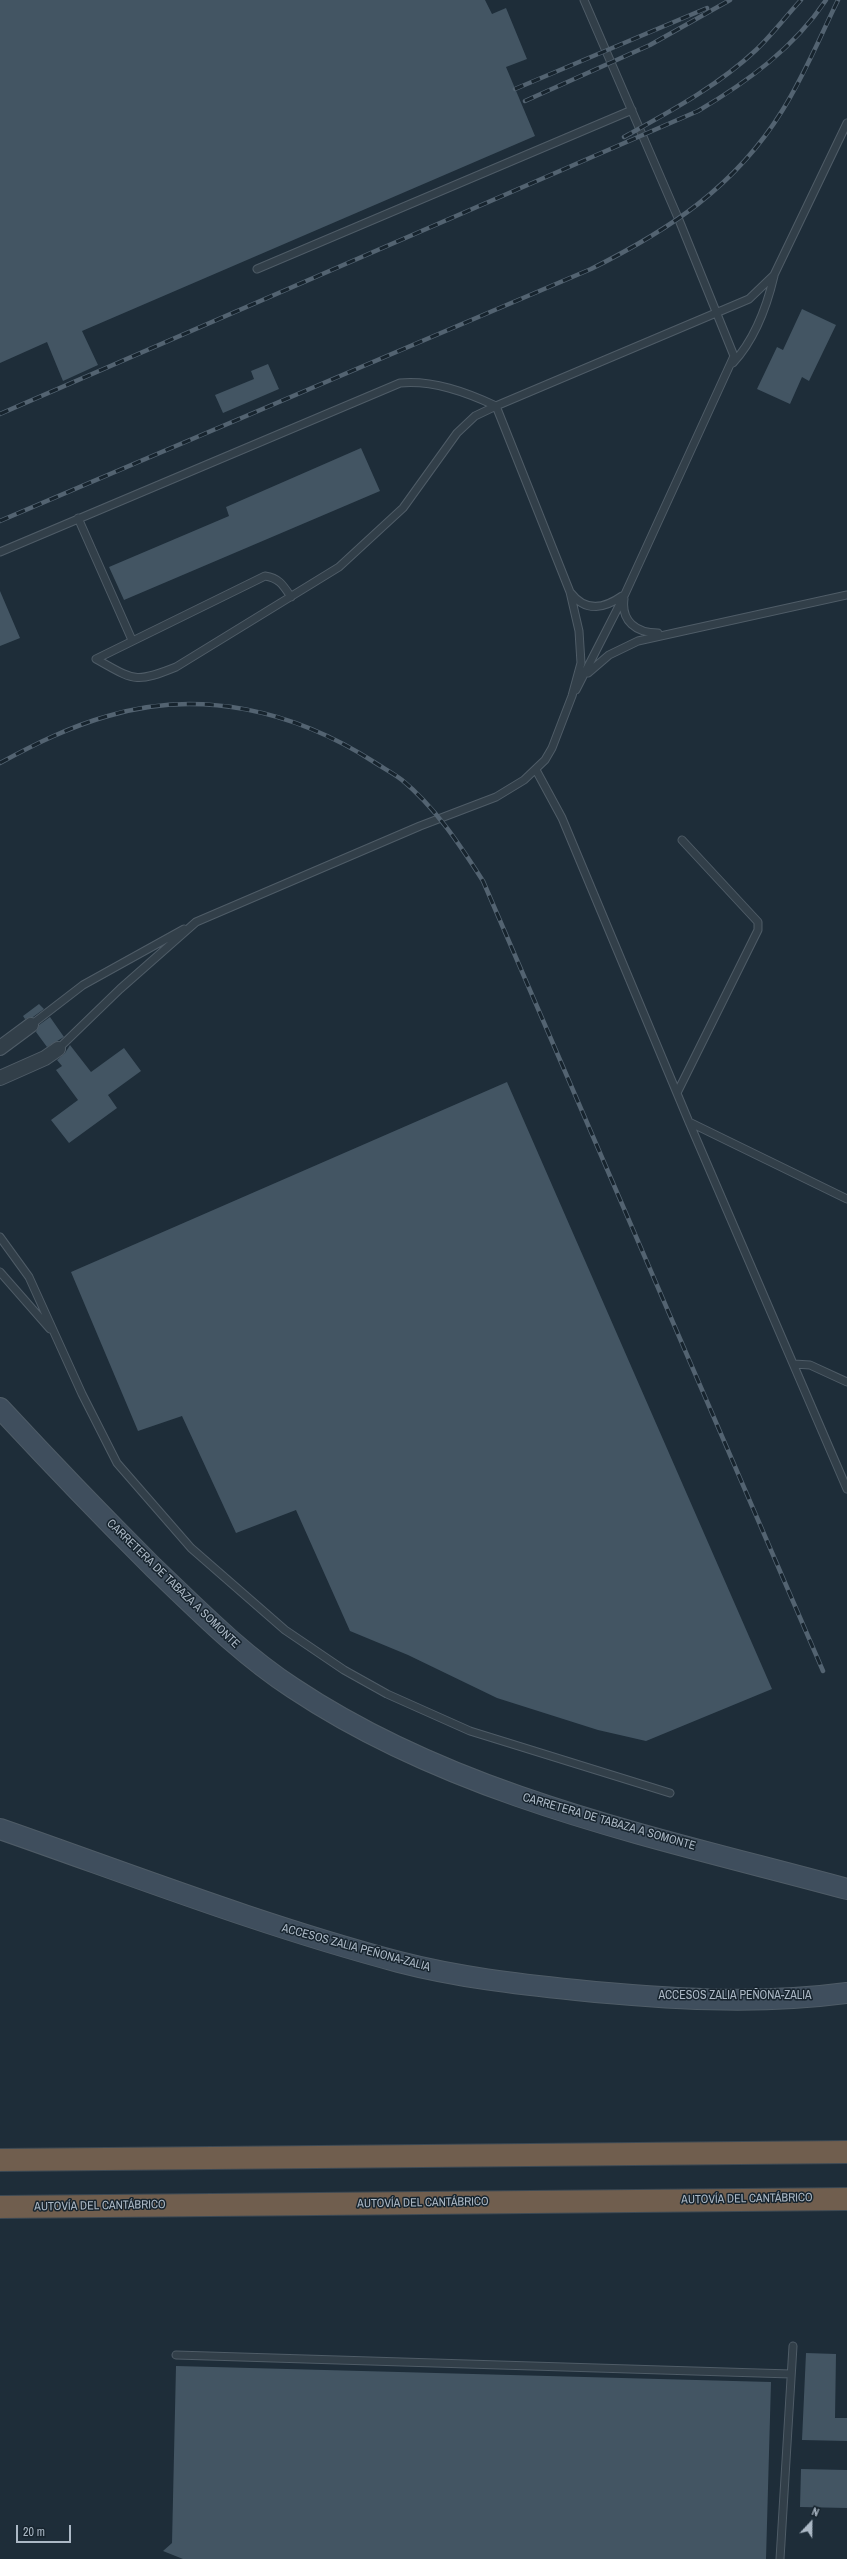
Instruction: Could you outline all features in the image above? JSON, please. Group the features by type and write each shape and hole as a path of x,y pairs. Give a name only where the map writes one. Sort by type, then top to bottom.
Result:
{"highway":[{"path":"0,2160 847,2152"},
{"name":"AUTOVÍA DEL CANTÁBRICO","path":"0,2207 847,2198"}],"street":[{"path":"0,1048 31,1026"},
{"path":"0,1078 45,1058 58,1049"},
{"name":"CARRETERA DE TABAZA A SOMONTE","path":"0,1408 72,1486 226,1639 293,1689 375,1736 460,1775 568,1812 847,1889"},
{"name":"ACCESOS ZALIA PEÑONA-ZALIA","path":"0,1829 286,1929 401,1962 504,1983 681,1999 771,1998 847,1993"}],"lane":[{"path":"584,0 718,313 733,351 732,363"},
{"path":"256,269 632,110"},
{"path":"572,696 585,676 732,363 742,353 768,300 774,275 847,123"},
{"path":"291,597 281,582 274,577 265,576 96,659 133,679 154,676 176,668 291,597 339,567 403,508 457,433 475,416 749,299 774,275"},
{"path":"0,552 400,383 416,381 432,384 496,406 570,592 576,611 581,663 572,696 552,748 536,770 496,797 420,826 196,922 83,985 31,1026"},
{"path":"78,518 132,640"},
{"path":"570,592 580,602 594,608 610,605 624,594"},
{"path":"624,594 624,614 634,627 652,633 668,634"},
{"path":"585,676 609,655 626,645 668,634 847,595"},
{"path":"536,770 562,818 689,1122 847,1489"},
{"path":"677,1093 758,930 758,922 682,840"},
{"path":"58,1049 120,989 196,922"},
{"path":"689,1122 847,1199"},
{"path":"0,1237 29,1277 82,1394 117,1462 191,1548 285,1630 344,1670 387,1694 470,1731 670,1793"},
{"path":"0,1272 57,1337"},
{"path":"794,1364 810,1365 847,1382"},
{"path":"780,2559 793,2346"},
{"path":"176,2355 791,2374"}],"building":[{"path":"0,0 485,0 492,14 506,8 527,59 506,67 535,136 82,331 98,365 63,381 47,342 0,363"},
{"path":"802,309 836,325 809,381 802,377 790,404 757,389 777,347 783,350"},
{"path":"268,364 279,389 223,413 215,395 254,379 251,371"},
{"path":"361,448 380,491 124,600 109,567 229,516 226,507"},
{"path":"0,591 20,638 0,646"},
{"path":"39,1004 44,1009 33,1017 25,1019 23,1016"},
{"path":"50,1017 64,1037 47,1047 36,1032 39,1025"},
{"path":"70,1045 91,1072 124,1048 141,1071 108,1095 117,1108 69,1143 51,1120 78,1100 56,1070 62,1066 57,1060 65,1053"},
{"path":"507,1082 772,1689 646,1741 598,1730 497,1698 408,1655 350,1631 296,1510 236,1533 182,1416 138,1431 71,1272"},
{"path":"806,2353 836,2354 835,2418 847,2418 847,2441 802,2440"},
{"path":"176,2366 771,2382 766,2559 183,2559 163,2551 172,2543"},
{"path":"801,2469 847,2470 847,2508 800,2507"}],"railway":[{"path":"525,101 650,45 730,0"},
{"path":"624,137 693,98 726,75 762,44 801,0"},
{"path":"0,414 698,111 752,76 768,63 799,34 826,0"},
{"path":"0,521 591,269 647,239 698,204 721,184 743,162 763,138 782,111 798,84 838,0"},
{"path":"515,89 707,8"},
{"path":"0,763 52,736 108,716 143,708 177,704 212,705 246,709 279,718 312,729 344,744 402,780 436,814 456,840 483,881 823,1671"}]}
